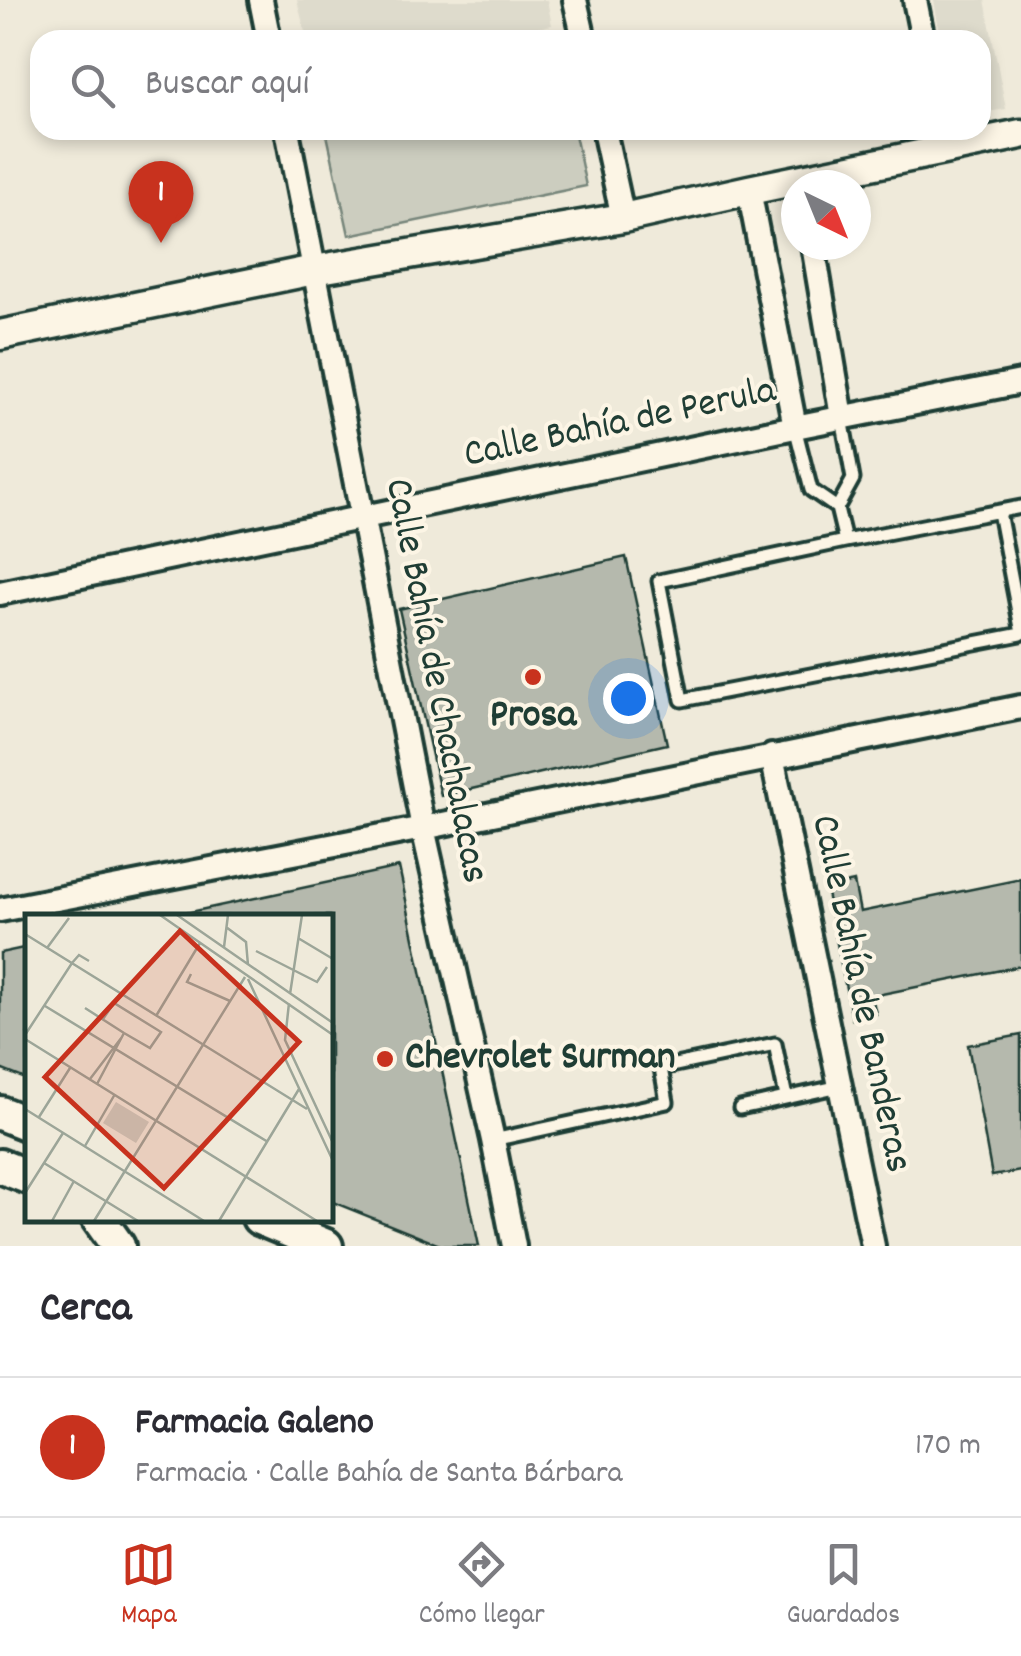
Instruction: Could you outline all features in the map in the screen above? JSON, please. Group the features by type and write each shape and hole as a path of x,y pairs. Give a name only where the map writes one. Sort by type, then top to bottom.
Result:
{"main road":[{"path":"0,1113 25,1123"},
{"path":"0,1166 25,1176"},
{"path":"100,1221 118,1246"},
{"path":"266,1221 326,1246"}],"street":[{"path":"261,0 267,30"},
{"path":"575,0 582,30"},
{"path":"916,0 921,30"},
{"path":"991,136 1021,134"},
{"name":"Calle Bahía de Chachalacas","path":"289,140 423,828 514,1246"},
{"path":"606,140 623,218"},
{"path":"841,170 939,140"},
{"path":"0,335 314,270 623,218 781,185"},
{"path":"748,190 795,427"},
{"path":"815,260 842,418"},
{"name":"Calle Bahía de Perula","path":"0,594 1021,382"},
{"path":"0,910 1021,707"},
{"name":"Calle Bahía de Banderas","path":"772,756 872,1246"}],"lane":[{"path":"837,508 854,478 842,418"},
{"path":"795,427 811,490 837,508 845,541"},
{"path":"999,512 1021,631 682,700 659,581 845,541 999,512 1021,508"},
{"path":"493,1140 668,1102 661,1068 775,1044 786,1097"},
{"path":"740,1108 840,1086"}],"shaded area":[{"path":"297,0 547,0 552,25 528,30 304,30"},
{"path":"934,0 985,0 991,30 939,30"},
{"path":"991,31 1006,109 991,111"},
{"path":"328,140 576,140 586,186 349,235"}],"building":[{"name":"Prosa","path":"626,557 667,744 441,796 399,609"},
{"name":"Chevrolet Surman","path":"399,867 479,1246 442,1246 332,1202 332,914 181,914"},
{"path":"1021,879 1021,966 872,996 876,1014 852,1019 826,888 854,882 860,912"},
{"path":"25,948 25,1079 0,1069 0,953"},
{"path":"1021,1035 1021,1171 992,1176 968,1045"}],"place":[{"name":"Farmacia Galeno","path":"161,243"},
{"name":"Prosa","path":"533,677"},
{"name":"Chevrolet Surman","path":"385,1059"}]}
